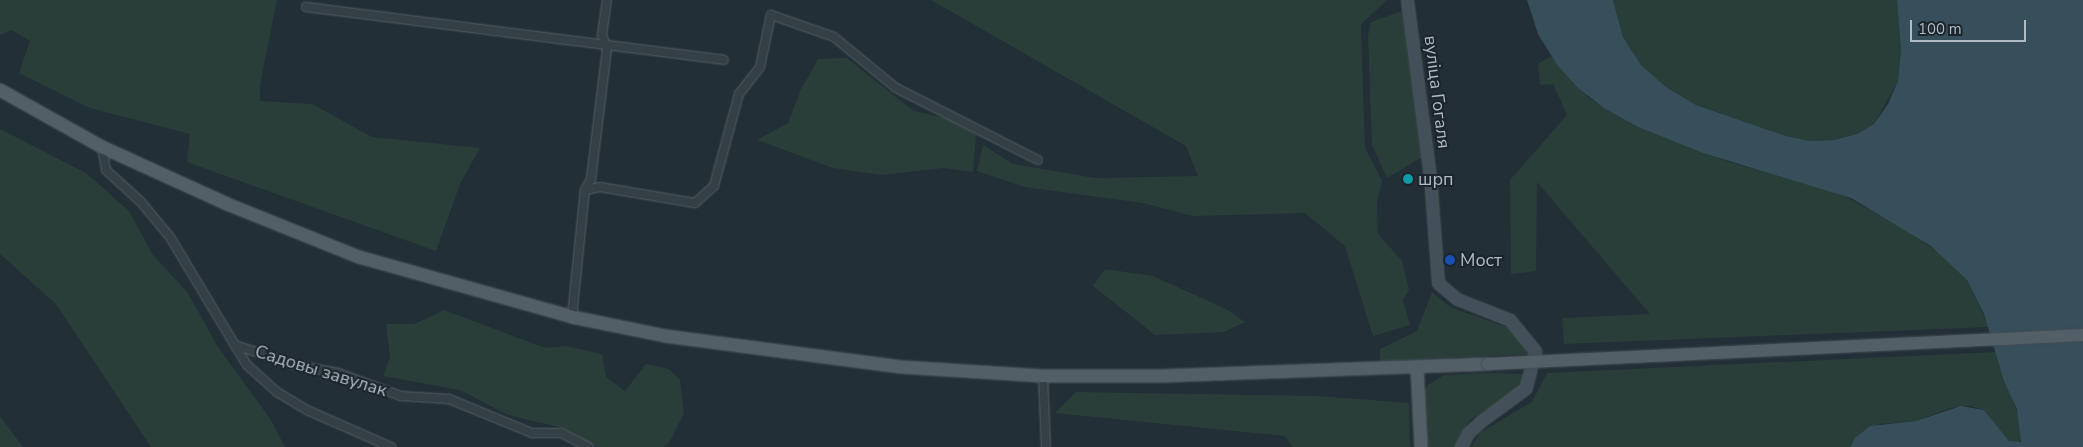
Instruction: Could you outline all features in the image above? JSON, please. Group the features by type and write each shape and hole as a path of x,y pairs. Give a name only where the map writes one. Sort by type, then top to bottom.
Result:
{"main road":[{"path":"0,90 102,148 227,204 359,257 572,317 665,336 805,356 901,367 1043,376 1160,376 1488,364 2083,336"},
{"path":"1416,367 1421,447"}],"street":[{"path":"572,317 585,190 591,179 607,48 602,35 607,0"},
{"name":"вуліца Гогаля","path":"1407,0 1430,176 1438,283 1457,300 1510,320 1535,351 1526,388 1481,421 1468,433 1461,447"},
{"path":"306,8 500,31 607,48 724,60"},
{"path":"585,190 600,187 695,203 714,186 739,94 760,67 771,15 834,36 896,88 1038,160"},
{"path":"102,148 106,170 141,202 170,237 235,345"},
{"name":"Садовы завулак","path":"235,345 247,365 277,392 309,411 391,447"},
{"name":"Садовы завулак","path":"235,345 295,365 338,373 401,396 448,398 532,433 561,433 589,447"},
{"path":"1043,376 1046,447"}],"green space":[{"path":"0,0 277,0 260,85 260,101 312,104 372,137 480,148 460,184 436,251 187,162 190,134 90,108 19,73 30,41 11,30 0,35"},
{"path":"931,0 1387,0 1361,24 1365,148 1382,181 1377,202 1378,234 1402,261 1409,290 1403,300 1410,325 1373,336 1345,246 1305,213 1193,216 1143,203 1025,187 977,171 983,145 1013,164 1095,178 1198,176 1186,146"},
{"path":"1613,0 1897,0 1901,50 1898,81 1874,124 1857,134 1834,140 1810,141 1786,136 1696,105 1666,87 1641,65 1623,37"},
{"path":"1402,11 1421,158 1387,178 1372,145 1368,36 1371,22"},
{"path":"1551,56 1590,99 1638,127 1726,161 1839,193 1906,230 1941,254 1967,280 1989,327 1564,344 1562,318 1650,314 1537,182 1536,271 1511,274 1510,180 1567,115 1553,84 1540,85 1538,64"},
{"path":"847,58 912,110 951,120 976,135 973,172 944,168 882,175 833,168 757,140 788,123 801,89 818,59"},
{"path":"0,129 86,173 129,211 153,255 188,293 218,347 271,420 285,447 151,447 56,304 0,254"},
{"path":"1105,269 1153,276 1228,310 1245,322 1224,332 1155,335 1093,286"},
{"path":"1432,292 1450,307 1509,328 1520,337 1528,354 1380,361 1380,349 1417,331"},
{"path":"444,310 545,348 565,346 602,354 606,377 625,391 646,364 669,369 680,380 684,413 669,443 663,447 597,447 563,428 508,415 460,390 383,376 390,357 386,324 415,324"},
{"path":"1996,352 2019,417 2022,439 2017,444 2009,441 1984,410 1969,406 1950,408 1916,421 1879,424 1855,438 1850,447 1471,447 1481,432 1532,402 1547,373"},
{"path":"1524,374 1523,384 1507,397 1471,419 1460,434 1456,447 1426,447 1423,393 1428,385 1444,375"},
{"path":"1076,392 1319,396 1409,403 1410,447 1293,447 1285,436 1055,413"},
{"path":"0,416 23,447 0,447"}],"water":[{"path":"1527,0 1613,0 1623,37 1641,65 1666,87 1696,105 1786,136 1810,141 1834,140 1857,134 1874,124 1888,104 1898,81 1901,50 1897,0 2083,0 2083,447 1850,447 1855,438 1870,426 1916,421 1961,406 1984,410 2009,441 2021,442 2017,409 2004,381 1984,314 1967,280 1931,246 1851,198 1703,153 1638,127 1604,108 1578,88 1558,66 1538,34"}],"place":[{"name":"шрп","path":"1408,179"},
{"name":"Мост","path":"1450,260"}]}
